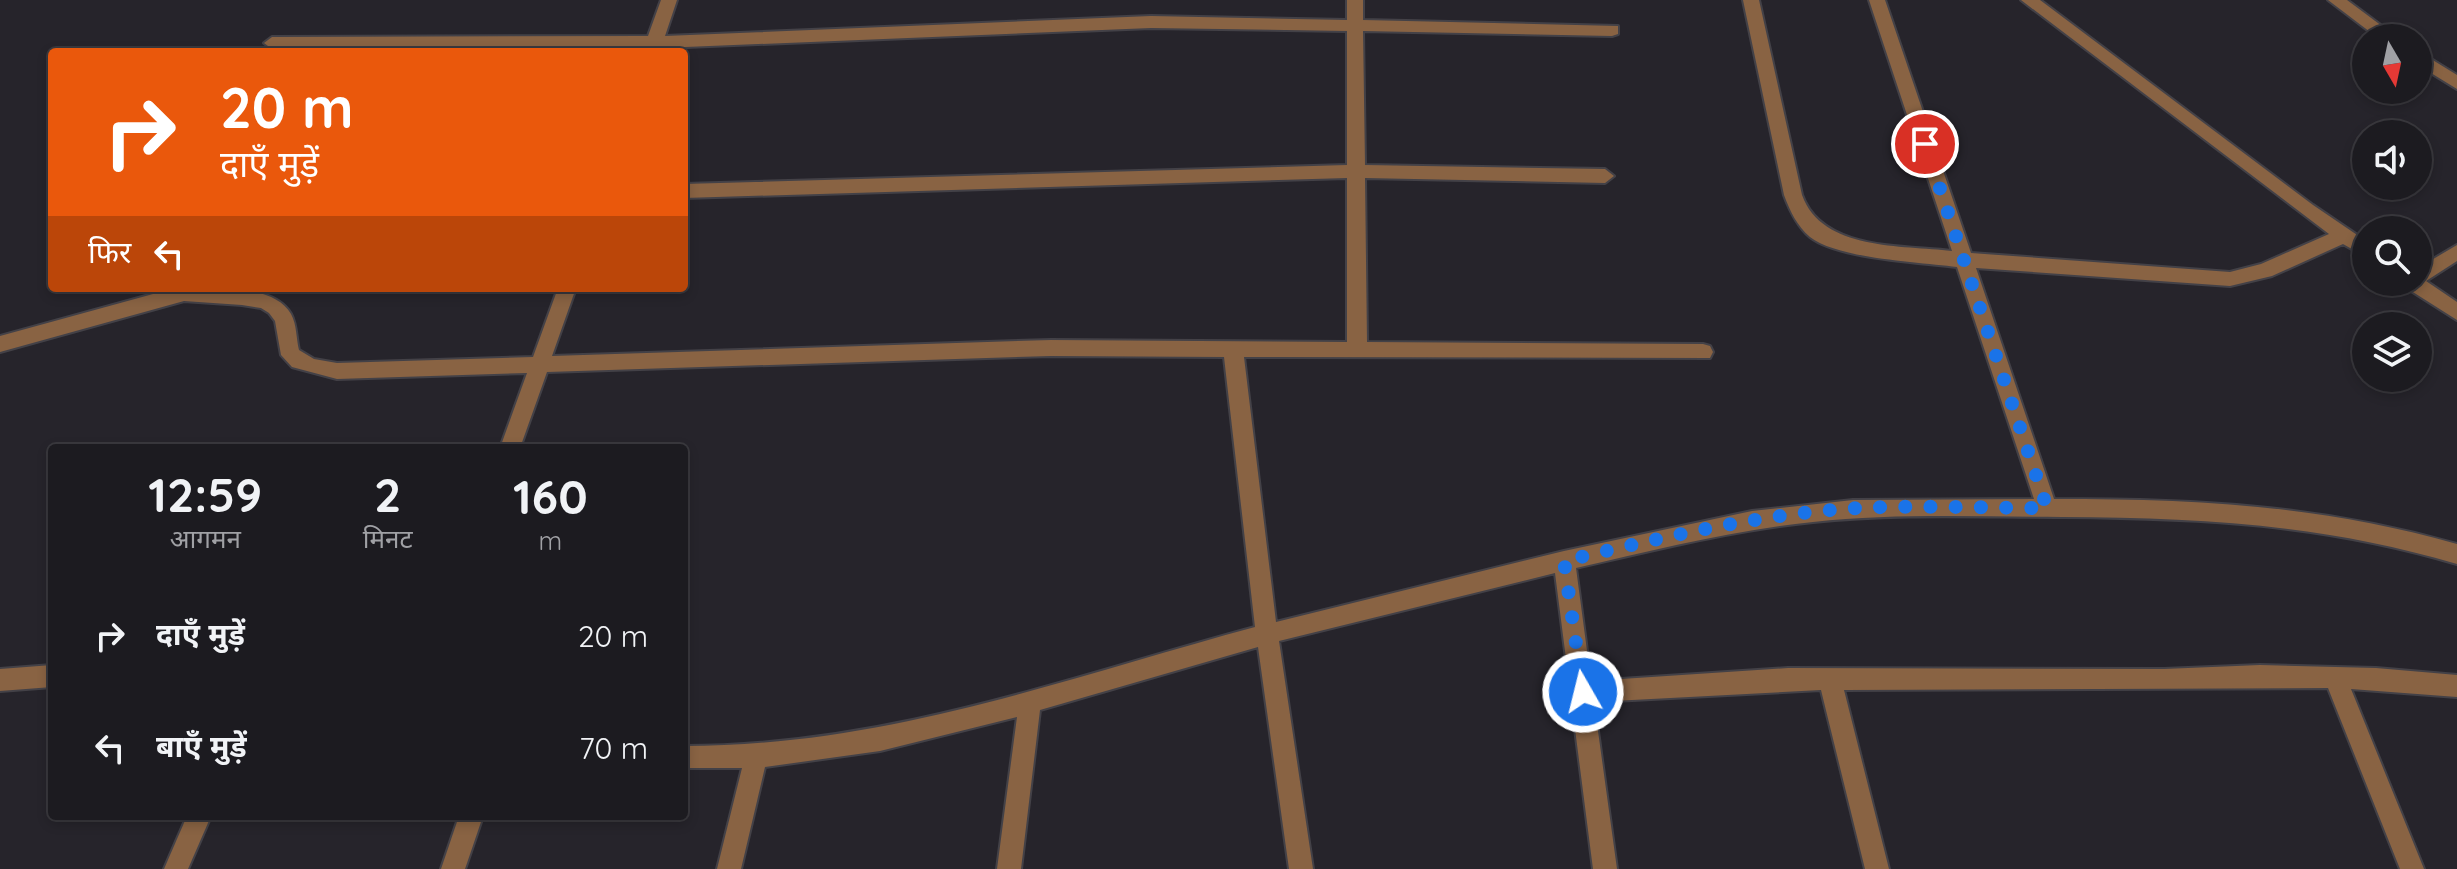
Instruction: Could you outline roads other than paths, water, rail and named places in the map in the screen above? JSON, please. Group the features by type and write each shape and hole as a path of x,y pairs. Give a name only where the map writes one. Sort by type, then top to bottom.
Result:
{"street":[{"path":"652,47 669,0"},
{"path":"1355,0 1357,347"},
{"path":"1751,0 1793,195 1809,224 1818,233 1853,246 1963,260 2230,279 2265,271 2344,235"},
{"path":"1877,0 2047,508"},
{"path":"2029,0 2352,240"},
{"path":"2336,0 2370,24"},
{"path":"272,43 652,47 1151,22 1612,30"},
{"path":"2432,66 2457,83"},
{"path":"688,191 1356,171 1605,176"},
{"path":"2432,268 2457,252"},
{"path":"0,344 174,292"},
{"path":"180,292 196,298 258,299 275,306 283,320 285,343 293,359 318,369 358,371 541,362 1051,348 1357,347 1703,352"},
{"path":"511,444 566,292"},
{"path":"2432,295 2457,312"},
{"path":"1233,348 1267,634 1301,869"},
{"path":"688,757 756,756 822,749 1030,701 1267,634 1564,561 1677,534 1782,516 1858,508 2244,510 2321,519 2457,554"},
{"path":"1564,561 1605,869"},
{"path":"0,680 48,676"},
{"path":"1583,692 1830,679 2335,678 2457,686"},
{"path":"2335,678 2412,869"},
{"path":"1830,679 1877,869"},
{"path":"1009,869 1030,701"},
{"path":"729,869 756,756"},
{"path":"176,869 197,820"},
{"path":"453,869 470,820"}]}
